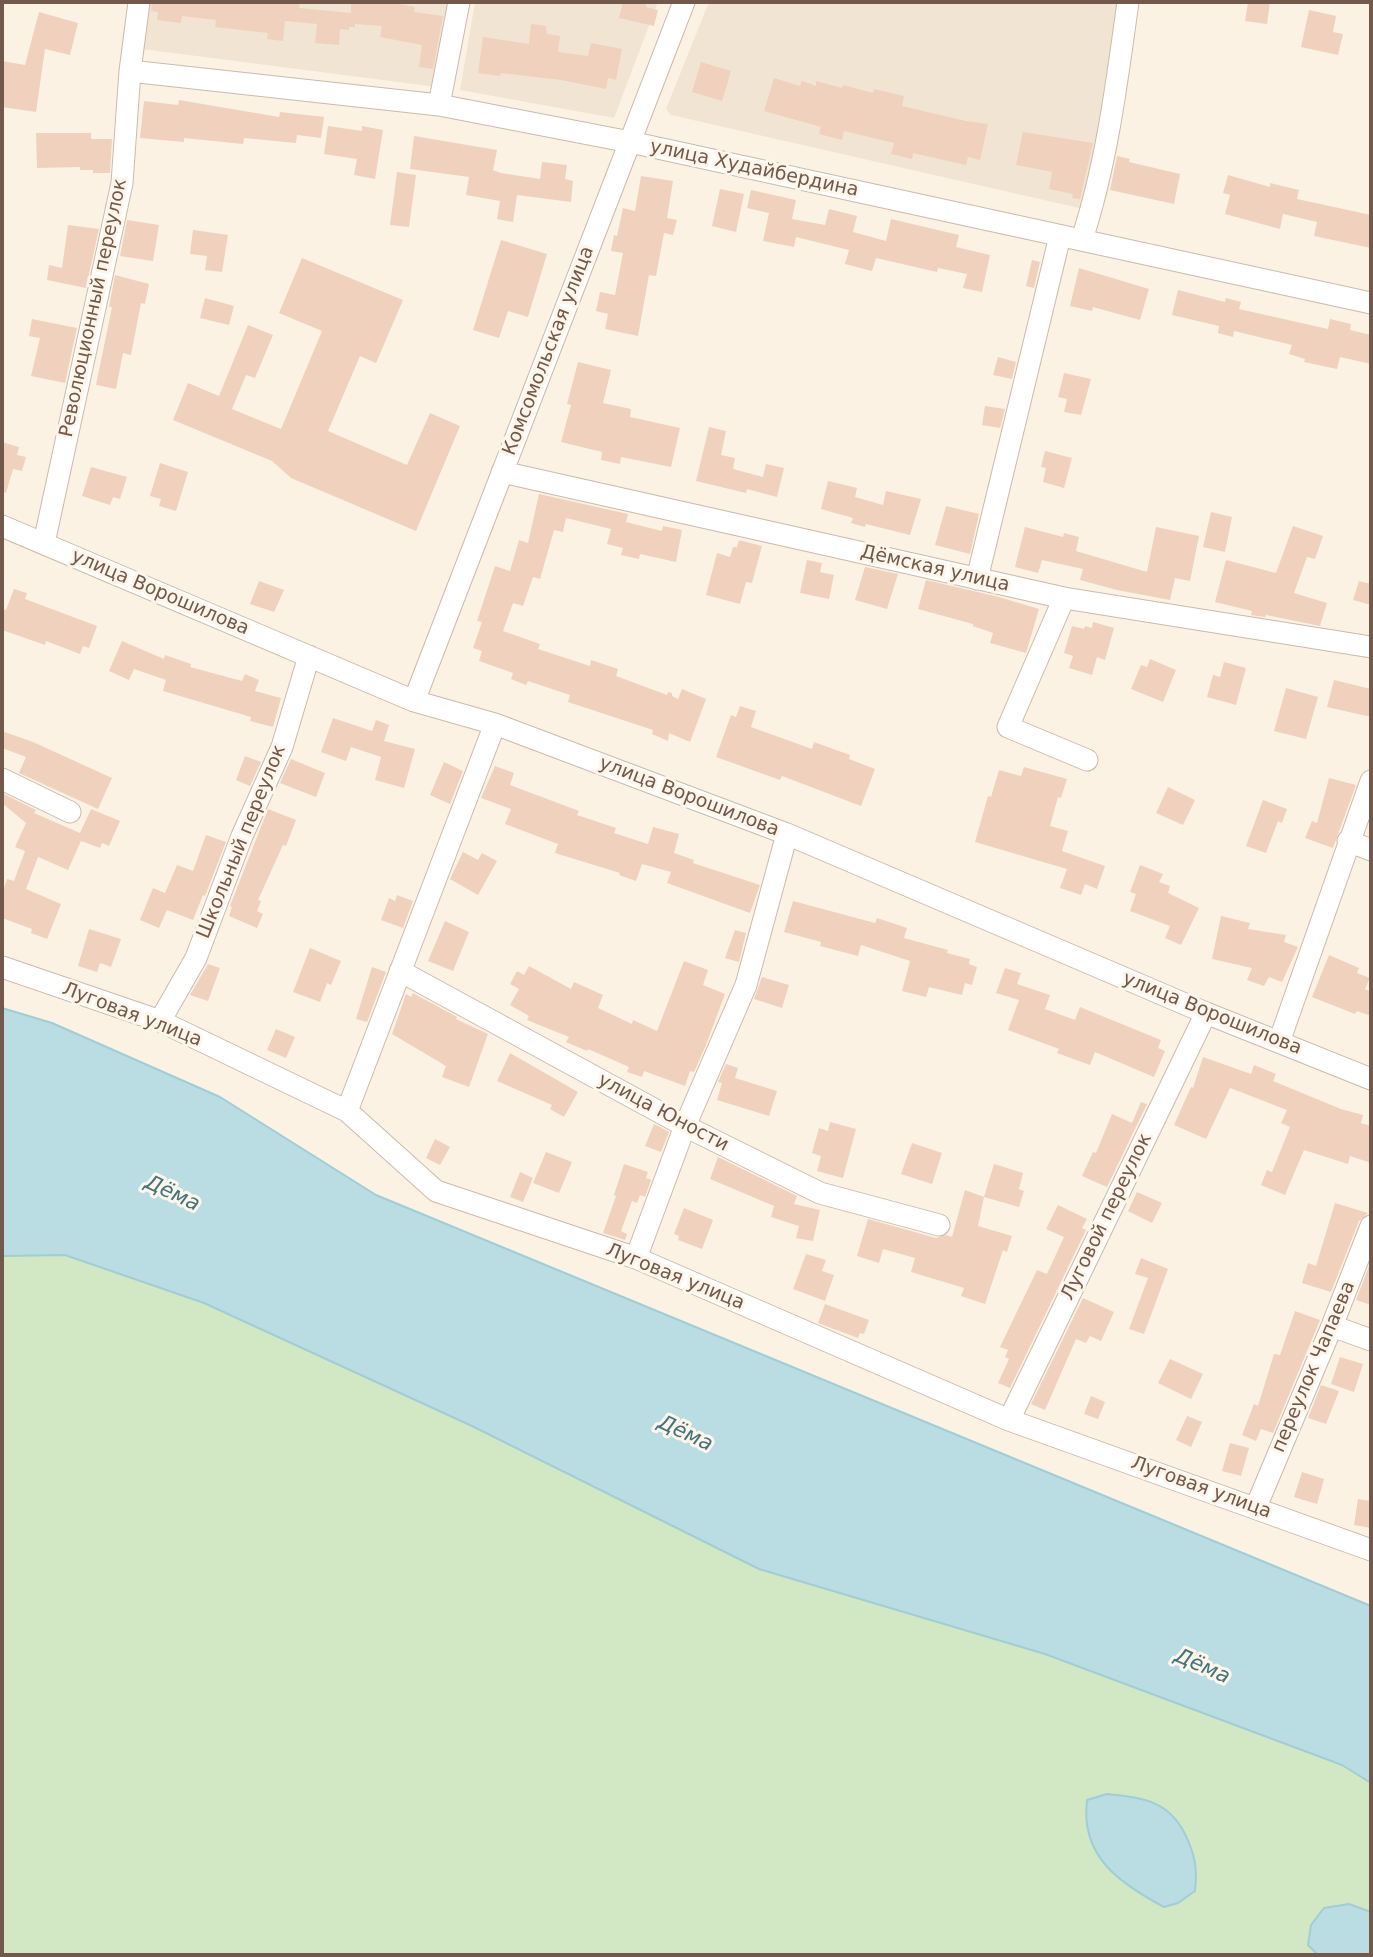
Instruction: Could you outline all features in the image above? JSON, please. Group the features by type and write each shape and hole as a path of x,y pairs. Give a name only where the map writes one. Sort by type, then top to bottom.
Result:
{"street":[{"name":"Революционный переулок","path":"44,543 122,183 130,71 139,2"},
{"path":"439,105 459,2"},
{"name":"Комсомольская улица","path":"414,701 684,2"},
{"path":"1082,239 1100,175 1128,2"},
{"name":"улица Худайбердина","path":"130,71 439,105 630,142 1371,303"},
{"path":"977,579 1060,236"},
{"name":"Дёмская улица","path":"502,472 1064,598 1371,647"},
{"name":"улица Ворошилова","path":"2,526 414,701 495,724 787,834 1206,1013 1371,1079"},
{"path":"1064,598 1008,727 1087,760"},
{"name":"Школьный переулок","path":"160,1021 196,958 243,836 282,747 309,656"},
{"path":"347,1111 495,724"},
{"path":"2,779 70,812"},
{"path":"1279,1042 1371,781"},
{"path":"636,1258 685,1126 746,985 787,834"},
{"path":"1348,841 1371,850"},
{"name":"Луговая улица","path":"2,967 160,1021 347,1111 436,1191 636,1258 1009,1420 1371,1550"},
{"name":"улица Юности","path":"400,971 685,1126 820,1193 939,1225"},
{"name":"Луговой переулок","path":"1009,1420 1206,1013"},
{"name":"переулок Чапаева","path":"1256,1507 1371,1226"},
{"path":"1332,1326 1371,1340"}],"shaded area":[{"path":"149,2 451,2 437,87 142,49"},
{"path":"475,2 658,2 614,118 460,90"},
{"path":"709,2 1118,2 1101,143 1089,202 1079,208 671,115 666,109"}],"green space":[{"path":"65,1255 204,1303 472,1426 759,1569 1045,1654 1342,1765 1371,1783 1371,1955 2,1955 2,1256"}],"water":[{"name":"Дёма","path":"2,1008 52,1023 220,1097 376,1195 1371,1606 1371,1783 1342,1765 1045,1654 759,1569 472,1426 204,1303 65,1255 2,1256"},
{"path":"1107,1794 1146,1800 1167,1811 1175,1819 1183,1829 1193,1855 1195,1891 1178,1903 1164,1907 1132,1888 1106,1866 1096,1852 1086,1820 1087,1800"},
{"path":"1349,1904 1371,1912 1371,1955 1318,1955 1308,1945 1311,1925 1324,1908"}],"building":[{"path":"152,2 300,2 299,8 351,13 351,2 389,2 415,7 414,12 443,16 433,69 419,67 422,45 380,37 382,26 355,24 355,27 349,27 349,30 340,29 339,45 315,43 317,24 285,21 283,41 267,39 268,33 215,27 216,20 182,16 181,23 157,20 158,12 151,11"},
{"path":"623,2 646,3 646,7 658,10 654,26 619,18"},
{"path":"1248,2 1270,2 1267,24 1245,21"},
{"path":"1309,10 1336,16 1333,32 1343,34 1338,55 1301,47"},
{"path":"39,12 78,23 70,55 45,49 36,112 2,107 2,61 25,65"},
{"path":"531,24 546,26 547,34 560,36 558,52 588,56 591,43 622,49 616,80 608,78 606,89 561,80 478,73 483,37 529,44"},
{"path":"701,62 731,71 722,101 692,92"},
{"path":"774,78 800,86 802,81 816,86 816,81 873,93 874,89 904,96 902,106 988,124 980,160 968,157 966,165 913,153 912,159 891,154 894,143 844,131 842,140 819,134 821,127 764,111"},
{"path":"179,100 279,117 280,112 324,117 321,138 297,135 296,143 244,138 243,144 184,138 184,142 140,138 144,101 178,105"},
{"path":"328,126 362,131 362,126 383,130 375,179 354,175 357,159 324,154"},
{"path":"1023,132 1093,143 1080,199 1072,198 1073,194 1049,189 1052,172 1016,165"},
{"path":"36,133 91,133 91,139 112,139 110,173 93,173 93,170 80,170 80,167 37,168"},
{"path":"414,136 497,150 493,170 501,173 540,179 542,162 567,165 565,179 573,181 571,202 517,195 513,222 497,219 500,201 466,195 469,177 410,169"},
{"path":"1117,156 1130,159 1129,162 1180,174 1174,204 1110,190"},
{"path":"397,172 416,175 409,227 390,225"},
{"path":"1228,175 1270,187 1270,183 1299,190 1297,199 1371,215 1371,248 1314,236 1317,222 1283,214 1280,229 1225,214 1230,195 1223,193"},
{"path":"641,176 673,181 667,218 677,220 673,235 664,233 656,276 649,275 638,336 605,329 608,314 596,311 600,292 615,295 623,253 611,251 614,235 617,236 623,208 635,211"},
{"path":"720,189 744,194 736,232 712,226"},
{"path":"751,190 796,200 792,219 825,225 829,209 857,216 853,232 886,241 891,219 959,235 956,247 990,255 982,292 963,288 967,274 938,268 937,272 876,258 872,271 845,264 849,250 796,237 794,247 763,241 769,213 747,208"},
{"path":"127,220 159,225 153,261 120,256"},
{"path":"68,225 99,229 86,288 47,280 49,265 62,268"},
{"path":"193,230 228,235 222,272 205,270 207,256 190,254"},
{"path":"501,240 547,254 528,317 508,311 499,338 473,330"},
{"path":"302,258 403,300 376,363 360,356 328,431 407,465 430,413 460,426 416,531 291,478 272,461 173,420 188,383 219,396 248,325 273,335 255,378 246,375 232,409 281,429 322,331 279,313"},
{"path":"1032,260 1040,262 1034,288 1026,286"},
{"path":"1079,268 1149,289 1140,320 1093,307 1092,311 1070,306"},
{"path":"115,275 149,284 145,304 141,303 131,355 123,353 116,389 96,385 112,307 109,307"},
{"path":"1178,290 1225,302 1226,298 1241,302 1239,309 1328,329 1330,319 1351,324 1350,330 1371,335 1371,364 1340,357 1337,369 1304,362 1305,359 1289,354 1292,345 1234,331 1233,337 1218,333 1219,326 1172,315"},
{"path":"205,298 234,306 229,325 200,318"},
{"path":"32,319 77,328 65,383 31,376 40,338 29,336"},
{"path":"998,357 1016,362 1012,379 993,375"},
{"path":"578,362 611,370 603,403 631,409 630,417 680,428 671,467 621,457 620,464 601,460 602,452 561,442"},
{"path":"1064,373 1091,379 1081,415 1064,412 1067,399 1058,397"},
{"path":"985,406 1005,409 1000,428 982,425"},
{"path":"709,427 726,431 721,455 735,458 733,469 763,477 766,464 784,468 777,497 696,481"},
{"path":"2,442 19,447 17,455 26,457 22,471 13,469 6,493 2,492"},
{"path":"1045,451 1072,458 1064,488 1043,482 1046,468 1041,467"},
{"path":"160,463 188,472 176,511 159,506 161,499 150,496"},
{"path":"91,467 127,477 120,499 113,497 110,505 82,496"},
{"path":"828,481 857,488 855,497 883,505 886,491 921,499 910,535 851,523 853,518 821,509"},
{"path":"539,494 628,514 626,522 662,531 663,526 682,530 676,562 640,554 639,559 621,555 623,548 607,544 611,529 566,518 563,532 554,530 540,579 533,577 523,606 513,603 503,631 540,644 538,649 590,666 591,660 618,669 616,676 667,695 668,692 672,693 672,696 678,699 682,689 706,699 690,742 669,733 668,741 652,734 653,730 568,702 570,695 528,681 526,685 511,679 513,673 479,661 482,651 473,648 482,622 477,621 495,566 510,571 519,540 528,543"},
{"path":"946,506 979,514 970,554 935,545"},
{"path":"1211,512 1232,517 1225,552 1203,547"},
{"path":"1293,526 1323,536 1315,559 1307,557 1294,593 1327,603 1320,626 1266,615 1251,615 1252,611 1215,602 1226,560 1276,573"},
{"path":"1025,527 1063,537 1064,533 1079,537 1076,551 1147,572 1156,527 1199,536 1190,581 1175,578 1170,600 1080,580 1083,569 1042,560 1038,573 1015,567"},
{"path":"739,540 762,546 752,583 746,582 740,604 706,595 717,553 730,557"},
{"path":"807,560 822,563 820,572 834,575 829,599 800,593"},
{"path":"865,567 898,574 887,609 855,600"},
{"path":"926,580 1039,609 1026,653 990,643 993,633 973,624 918,609"},
{"path":"259,581 284,590 274,612 250,604"},
{"path":"1359,581 1371,584 1371,605 1353,600"},
{"path":"14,589 27,593 25,599 97,626 89,648 83,646 80,654 46,641 45,645 2,630 2,609 6,610"},
{"path":"1093,622 1114,628 1105,660 1097,657 1092,675 1069,668 1073,656 1064,653 1072,626 1092,628"},
{"path":"122,641 164,659 165,655 191,664 190,667 242,681 245,674 259,680 255,691 281,698 273,727 250,721 251,717 163,691 166,680 134,669 129,680 109,671"},
{"path":"1150,659 1176,670 1163,702 1131,689 1141,665 1147,667"},
{"path":"1224,662 1246,668 1236,705 1207,697 1213,675 1220,677"},
{"path":"1334,680 1371,689 1371,717 1327,707"},
{"path":"1286,688 1318,697 1306,739 1274,731"},
{"path":"740,706 756,711 751,727 812,749 814,742 850,755 849,759 875,769 861,806 782,776 780,780 716,757 731,715 736,717"},
{"path":"333,718 372,731 376,720 389,725 384,741 415,749 404,788 375,780 381,757 351,747 346,761 321,752"},
{"path":"2,731 112,778 98,809 19,773 26,757 2,748"},
{"path":"245,756 261,762 250,786 236,780"},
{"path":"291,759 325,773 316,797 280,783"},
{"path":"444,762 463,771 450,804 430,795"},
{"path":"495,766 514,773 510,785 579,811 577,815 616,828 614,833 648,844 653,827 679,834 674,853 694,860 693,863 760,885 750,913 667,883 671,872 642,864 636,881 619,875 620,873 555,853 558,844 505,824 511,809 481,798"},
{"path":"1024,767 1067,779 1061,798 1058,797 1050,826 1068,831 1062,851 1105,866 1097,889 1085,884 1081,895 1060,888 1067,869 975,842 988,796 991,797 999,770 1021,776"},
{"path":"1329,778 1356,785 1333,848 1305,838 1312,821 1317,823"},
{"path":"1168,787 1195,800 1183,825 1156,813"},
{"path":"2,793 36,810 34,813 80,833 91,809 120,821 109,846 102,843 100,848 81,841 68,870 38,857 26,889 61,904 47,939 31,933 32,929 2,918 2,894 7,879 14,881 25,851 15,847 26,823 2,803"},
{"path":"1263,800 1287,809 1282,823 1278,821 1266,853 1246,846"},
{"path":"268,809 296,820 286,846 283,845 258,900 261,901 257,911 263,914 257,928 229,916 230,906"},
{"path":"206,835 226,842 193,920 167,910 159,928 140,920 153,888 165,893 177,865 193,871"},
{"path":"463,852 478,860 482,853 497,861 478,895 450,879"},
{"path":"1140,865 1163,874 1159,882 1170,886 1168,893 1199,908 1181,945 1165,938 1170,926 1130,911 1136,894 1130,892"},
{"path":"397,895 413,901 403,928 381,920 389,898 395,901"},
{"path":"793,901 875,923 877,918 907,928 904,938 970,959 969,964 977,967 972,985 965,983 962,995 929,987 926,997 902,991 910,961 861,945 858,956 820,946 821,942 784,932"},
{"path":"1221,916 1250,923 1248,929 1286,935 1284,942 1298,947 1282,982 1269,977 1264,986 1247,980 1252,968 1212,959"},
{"path":"445,921 469,932 453,971 428,961"},
{"path":"89,929 121,939 111,967 100,963 97,972 78,966"},
{"path":"735,930 746,933 739,962 725,958"},
{"path":"310,948 341,961 331,985 327,983 320,1002 293,992"},
{"path":"1329,955 1359,968 1357,973 1370,978 1365,989 1371,992 1371,1016 1357,1011 1355,1014 1312,997"},
{"path":"684,961 708,970 703,985 725,994 706,1045 694,1072 690,1071 685,1086 644,1071 642,1077 627,1072 629,1067 566,1042 569,1037 527,1020 529,1016 510,1005 519,989 510,984 517,971 524,975 529,966 571,989 574,982 603,995 598,1008 632,1024 633,1020 657,1031"},
{"path":"208,964 220,968 208,1001 190,995"},
{"path":"372,967 386,972 367,1022 356,1019"},
{"path":"1005,968 1021,973 1017,984 1050,995 1045,1009 1075,1020 1080,1007 1161,1040 1158,1048 1165,1051 1154,1077 1095,1052 1090,1065 1057,1053 1059,1049 1008,1030 1019,1000 996,993"},
{"path":"762,977 789,985 782,1008 754,999"},
{"path":"413,993 457,1017 456,1019 488,1034 469,1087 442,1077 446,1066 392,1034 406,994 411,997"},
{"path":"276,1029 295,1037 286,1058 267,1050"},
{"path":"510,1053 578,1092 564,1117 550,1109 552,1105 497,1081"},
{"path":"1203,1057 1251,1074 1254,1065 1276,1074 1273,1081 1341,1109 1363,1115 1361,1123 1371,1126 1371,1163 1350,1156 1348,1164 1304,1150 1285,1195 1261,1185 1267,1170 1272,1172 1290,1127 1281,1123 1287,1110 1230,1088 1206,1139 1174,1125 1191,1087 1193,1088"},
{"path":"726,1064 738,1068 735,1078 777,1091 769,1116 717,1100 722,1083 718,1082"},
{"path":"1141,1102 1147,1104 1107,1187 1082,1176 1093,1152 1096,1153 1112,1114 1132,1123"},
{"path":"830,1122 856,1129 843,1178 817,1171 821,1156 812,1153 819,1128 828,1131"},
{"path":"654,1124 669,1132 661,1152 645,1146"},
{"path":"435,1139 450,1147 440,1165 426,1158"},
{"path":"912,1143 942,1153 932,1184 901,1174"},
{"path":"546,1152 572,1162 559,1193 533,1183"},
{"path":"718,1157 797,1196 794,1204 820,1210 813,1241 796,1238 799,1226 771,1217 774,1206 710,1179"},
{"path":"624,1164 648,1172 646,1178 651,1180 645,1197 640,1195 637,1203 632,1201 621,1231 627,1234 625,1240 603,1233"},
{"path":"994,1164 1023,1173 1019,1189 1024,1191 1019,1207 984,1197"},
{"path":"520,1172 533,1178 523,1202 510,1197"},
{"path":"965,1190 984,1197 978,1226 1012,1236 1007,1252 1003,1250 985,1304 961,1296 964,1288 911,1272 915,1258 883,1249 879,1263 857,1256 868,1219 936,1238 946,1235 952,1237"},
{"path":"1137,1192 1162,1203 1152,1223 1128,1211"},
{"path":"1335,1203 1368,1213 1359,1221 1331,1292 1302,1283 1308,1263 1316,1266"},
{"path":"1058,1205 1087,1219 1082,1228 1086,1230 1010,1388 998,1383 1009,1359 1005,1357 1008,1350 1000,1347 1037,1270 1047,1274 1064,1237 1046,1229"},
{"path":"684,1208 713,1220 702,1249 678,1240 679,1236 674,1234"},
{"path":"806,1254 826,1260 822,1271 834,1275 825,1301 793,1289"},
{"path":"1141,1258 1168,1269 1144,1334 1129,1329 1148,1278 1135,1274"},
{"path":"1371,1261 1371,1305 1356,1300"},
{"path":"1083,1298 1114,1312 1101,1341 1090,1336 1086,1343 1076,1339 1045,1410 1031,1404"},
{"path":"825,1304 869,1320 864,1334 860,1333 858,1338 818,1323"},
{"path":"1295,1311 1320,1320 1273,1433 1261,1429 1256,1441 1242,1435 1254,1404 1258,1406 1274,1354 1280,1355"},
{"path":"1340,1357 1363,1364 1354,1392 1331,1384"},
{"path":"1170,1359 1203,1374 1191,1399 1158,1383"},
{"path":"1321,1385 1339,1391 1326,1424 1308,1418"},
{"path":"1091,1396 1105,1402 1098,1419 1084,1414"},
{"path":"1187,1416 1202,1422 1191,1447 1176,1440"},
{"path":"1230,1443 1249,1448 1241,1476 1222,1471"},
{"path":"1302,1472 1324,1479 1317,1504 1294,1497"},
{"path":"1358,1499 1371,1501 1371,1528 1354,1525"}]}
